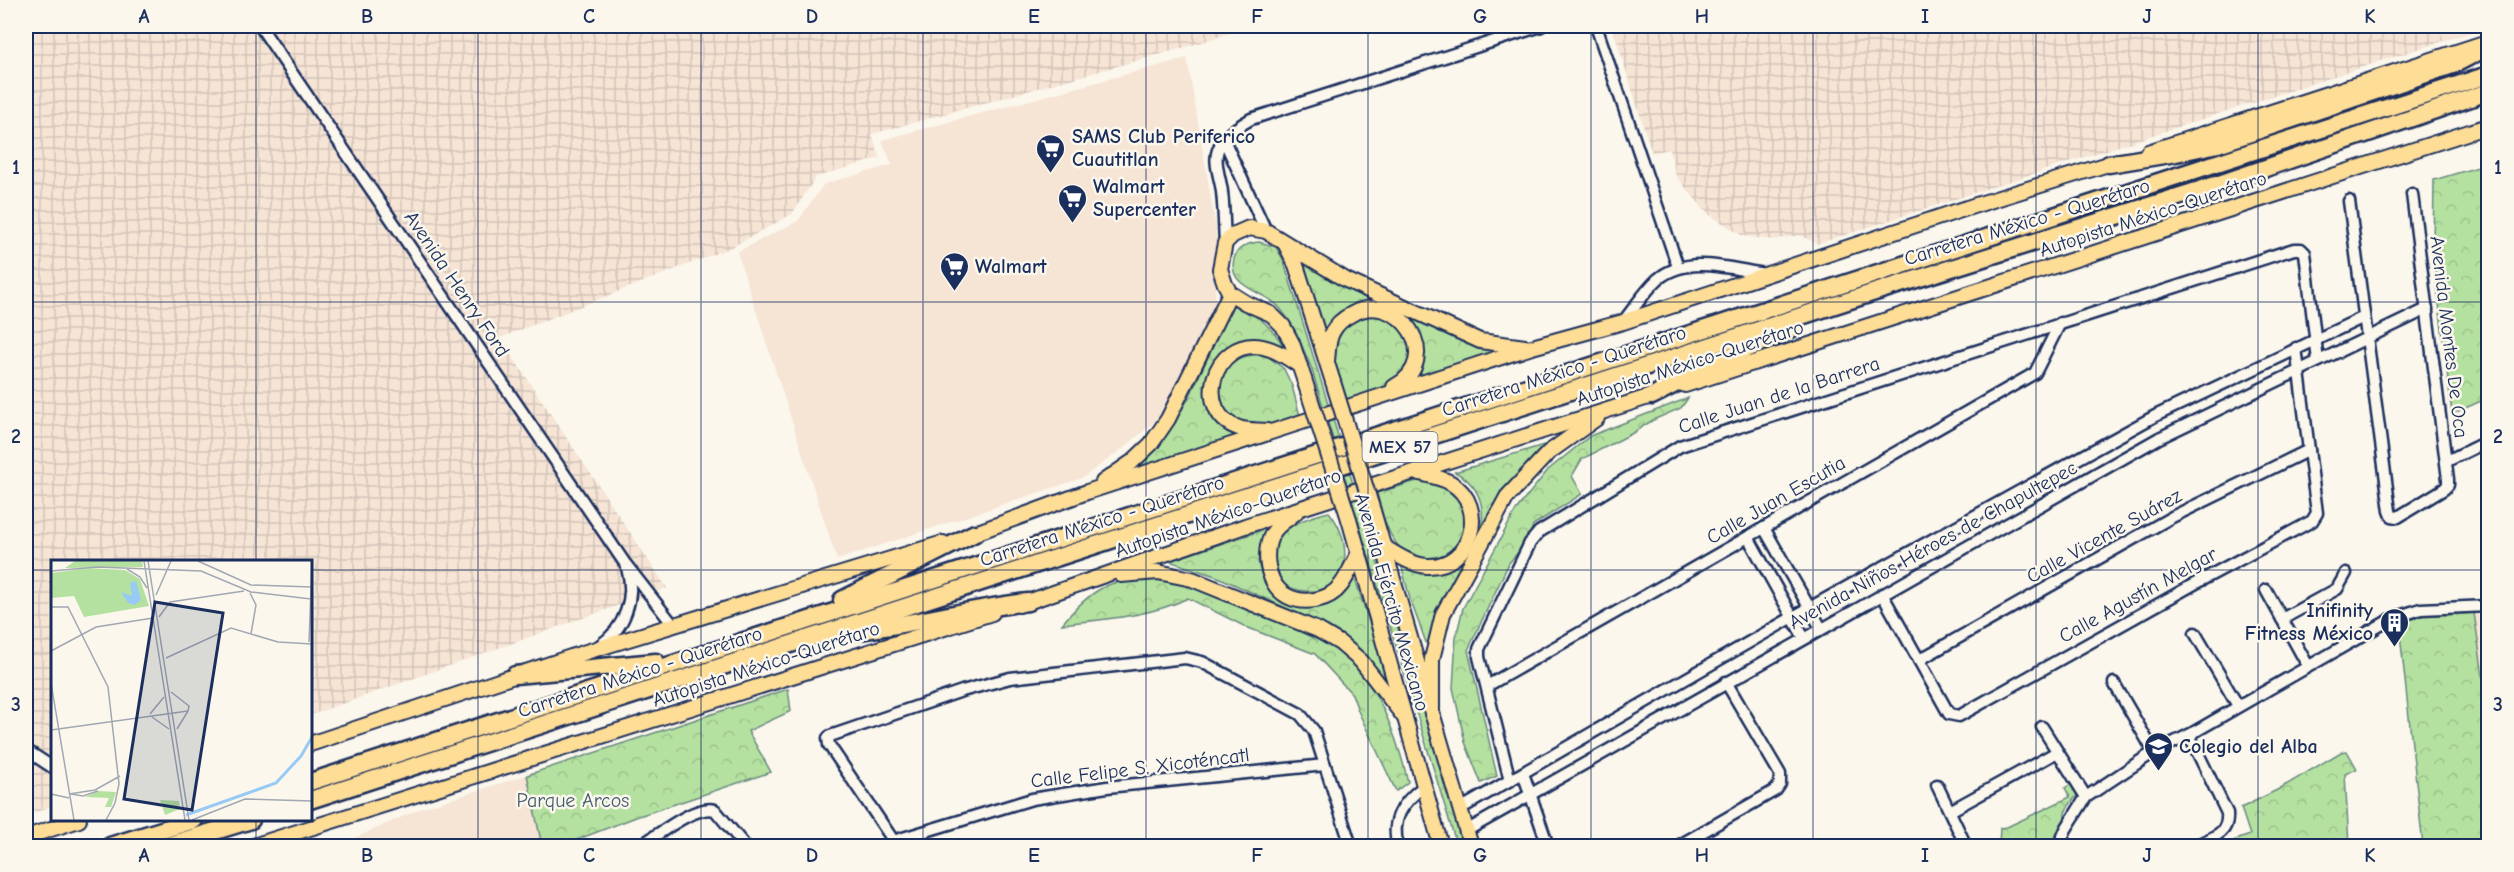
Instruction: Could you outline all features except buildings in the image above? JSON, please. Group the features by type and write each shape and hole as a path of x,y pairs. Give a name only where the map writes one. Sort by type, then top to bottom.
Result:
{"highway":[{"path":"2109,164 2218,144 2453,65 2488,47"},
{"name":"Carretera México - Querétaro","path":"312,781 2488,75"},
{"name":"Carretera México - Querétaro","path":"312,799 1872,293 2216,184 2488,92"},
{"path":"1652,396 1718,362 1872,293"},
{"path":"810,619 851,595 975,533"},
{"path":"818,636 905,625 1003,604 1028,602"},
{"path":"515,675 687,659"},
{"path":"110,846 188,821"},
{"path":"166,846 244,821"}],"main road":[{"path":"312,743 586,652 975,533 1087,492 1532,347 1623,322 1973,206 2488,41"},
{"name":"Autopista México-Querétaro","path":"253,846 1028,602 1302,508 2488,126"},
{"path":"1087,492 1132,462 1151,444 1168,419 1230,293 1220,269 1225,243 1249,228 1266,231 1346,280 1480,341 1532,347"},
{"name":"Avenida Ejército Mexicano","path":"1284,241 1296,265 1327,361 1471,846"},
{"name":"Avenida Ejército Mexicano","path":"1230,293 1271,314 1283,326 1292,344 1349,519 1441,846"},
{"path":"1327,361 1331,333 1342,319 1365,309 1376,308 1396,315 1410,328 1414,336 1417,346 1416,366 1404,382 1371,400"},
{"path":"1272,432 1238,428 1225,420 1216,408 1213,394 1213,378 1217,367 1223,359 1239,349 1260,346 1276,351 1302,372"},
{"path":"1432,714 1432,659 1443,615 1507,497 1548,453 1606,411"},
{"path":"1384,548 1424,566 1436,565 1458,555 1470,536 1473,524 1469,502 1452,483 1416,472"},
{"path":"1302,508 1275,529 1267,550 1272,579 1286,595 1305,601 1324,599 1341,586 1359,553"},
{"path":"1087,581 1128,573 1158,572 1192,579 1318,630 1340,643 1361,661 1405,718"},
{"path":"26,837 73,821"}],"street":[{"name":"Avenida Henry Ford","path":"260,26 624,562 674,626"},
{"path":"1225,243 1222,191 1216,157 1224,140 1237,127 1251,119 1541,26"},
{"path":"1596,26 1678,267"},
{"path":"1224,140 1266,231"},
{"name":"Avenida Montes De Oca","path":"2367,339 2391,516 2398,517 2448,485 2447,461 2412,195"},
{"path":"2349,201 2367,339"},
{"name":"Calle Juan de la Barrera","path":"1510,781 1479,657 1482,640 1530,543 1539,532 1680,446 2283,252 2301,249 2305,253 2314,340"},
{"path":"1623,322 1658,279 1678,267 1697,264 1769,274"},
{"name":"Avenida Niños Héroes de Chapultepec","path":"1467,831 2159,438 2427,309"},
{"name":"Avenida Niños Héroes de Chapultepec","path":"1460,809 1792,617 2155,416 2364,317"},
{"name":"Calle Juan Escutia","path":"1487,686 2035,373 2060,323"},
{"path":"2314,340 2318,361"},
{"name":"Calle Agustín Melgar","path":"1882,594 1949,714 1959,716 2312,521 2317,513 2296,348"},
{"path":"2447,461 2488,441"},
{"name":"Calle Vicente Suárez","path":"1919,660 2172,517 2309,450"},
{"path":"2052,473 2062,492"},
{"path":"2034,483 2044,502"},
{"path":"1764,528 1821,628"},
{"path":"1748,537 1804,638"},
{"name":"Avenida Henry Ford","path":"586,652 611,636 622,621 630,592 624,562"},
{"path":"2282,619 2337,589 2346,573"},
{"path":"2266,590 2308,666"},
{"path":"2059,846 2066,829 2086,797 2154,752 2189,735 2392,618 2421,609 2488,605"},
{"path":"2195,633 2238,706"},
{"path":"895,844 829,745 828,738 834,734 962,691 1010,678 1107,665 1194,658 1300,714 1314,731 1351,846"},
{"path":"1678,846 1776,790 1780,784 1780,774 1726,682"},
{"path":"2114,684 2154,752"},
{"path":"1657,697 1668,715"},
{"path":"2042,728 2086,797"},
{"path":"2189,735 2227,813 2228,824 2222,833 2195,846"},
{"path":"26,750 51,766"},
{"path":"1950,811 2057,752"},
{"name":"Calle Felipe S. Xicoténcatl","path":"895,844 1032,799 1107,787 1325,765"},
{"path":"1523,773 1548,846"},
{"path":"1937,785 1966,846"},
{"path":"1398,846 1396,819 1411,796 1423,787"},
{"path":"640,846 703,809 715,810 745,846"}],"shaded area":[{"path":"26,26 1252,26 1183,48 872,134 880,158 816,177 792,214 732,247 500,338 667,588 312,715 312,560 51,560 51,806 26,816"},
{"path":"1612,26 2436,26 2446,40 1817,244 1800,235 1772,240 1743,236 1707,213 1676,176 1669,149 1652,153"},
{"path":"2436,26 2488,26 2488,27 2446,40"},
{"path":"1187,58 1216,228 1215,311 1169,409 1125,447 1082,478 837,560 737,252 798,221 824,184 892,165 882,140"},
{"path":"2474,613 2488,620 2488,711"},
{"path":"527,775 542,846 340,846 422,808"},
{"path":"2423,841 2423,846 2362,846"}],"green space":[{"path":"2488,164 2488,398 2452,414 2433,252 2434,180"},
{"path":"1259,242 1276,247 1283,259 1466,846 1457,846 1311,367 1284,313 1272,301 1241,283 1233,269 1238,251 1247,245"},
{"path":"1297,254 1474,343 1500,351 1420,375 1424,354 1417,328 1403,315 1389,307 1373,303 1361,303 1350,308 1325,331"},
{"path":"1237,305 1265,323 1285,349 1256,342 1239,343 1226,349 1216,358 1210,369 1207,395 1210,409 1226,430 1244,433 1130,470 1150,456 1188,400 1232,306"},
{"path":"1363,313 1391,316 1410,336 1412,361 1398,382 1347,401 1337,372 1335,340 1339,330 1346,322"},
{"path":"1265,354 1284,369 1292,386 1300,416 1269,425 1248,423 1231,415 1220,401 1220,380 1224,370 1237,359"},
{"path":"1688,398 1681,408 1653,420 1582,459 1572,476 1582,494 1533,525 1528,541 1509,563 1468,650 1497,776 1481,783 1465,742 1453,688 1456,637 1463,608 1516,510 1548,470 1590,436"},
{"path":"1547,444 1502,494 1458,578 1432,659 1410,599 1401,564 1424,573 1445,570 1462,560 1475,544 1482,525 1481,505 1473,486 1455,472"},
{"path":"1420,480 1450,487 1462,503 1467,515 1468,528 1464,539 1456,548 1435,558 1423,559 1411,556 1401,549 1388,530 1377,493"},
{"path":"1329,512 1339,527 1344,543 1341,572 1333,583 1321,590 1306,591 1286,586 1276,571 1272,558 1274,546 1289,528 1301,521"},
{"path":"1272,527 1262,545 1258,561 1265,582 1289,603 1305,607 1320,607 1334,602 1346,592 1354,576 1391,688 1359,648 1336,631 1218,577 1169,561"},
{"path":"1155,577 1194,586 1232,600 1342,653 1355,665 1376,695 1399,748 1408,782 1396,791 1352,694 1315,654 1246,627 1188,598 1142,613 1062,624 1082,602 1102,588 1126,580"},
{"path":"2474,613 2488,711 2488,846 2423,846 2399,625 2421,615"},
{"name":"Parque Arcos","path":"788,689 791,711 748,731 771,772 636,817 571,842 571,846 542,846 527,775"},
{"path":"2347,751 2357,769 2345,774 2349,845 2219,846 2250,835 2241,808 2279,789 2341,752"},
{"path":"2072,783 2078,794 2067,808 2064,823 2053,839 2045,844 2028,847 1999,844 2000,828 2007,827 2070,797 2065,788"}],"place":[{"name":"SAMS Club Periferico Cuautitlan","path":"1051,174"},
{"name":"Walmart Supercenter","path":"1072,224"},
{"name":"Walmart","path":"954,292"},
{"name":"Inifinity Fitness México","path":"2394,648"},
{"name":"Colegio del Alba","path":"2158,772"}]}
